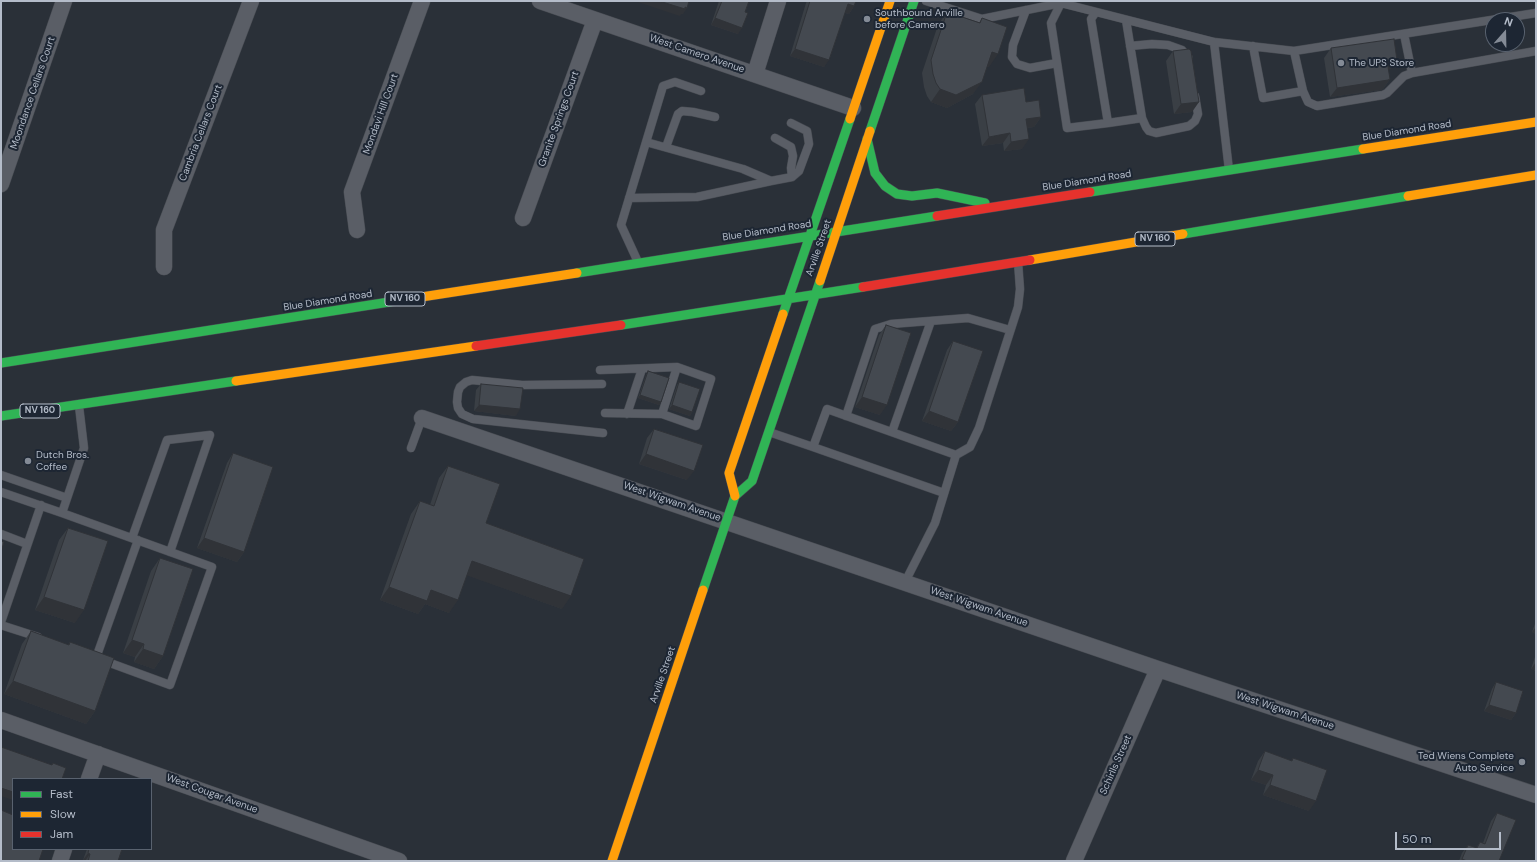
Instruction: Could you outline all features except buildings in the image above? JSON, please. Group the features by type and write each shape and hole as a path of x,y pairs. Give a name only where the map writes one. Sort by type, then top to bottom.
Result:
{"main road":[{"name":"Arville Street","path":"735,496 729,473 890,1"},
{"name":"Arville Street","path":"612,861 735,496 752,481 914,1"},
{"name":"Blue Diamond Road","path":"1,363 1536,122"},
{"path":"867,139 875,173 885,186 897,194 912,196 937,193 1000,206"},
{"name":"NV 160","path":"1,416 788,300 1536,176"}],"street":[{"name":"Moondance Cellars Court","path":"1,184 64,1"},
{"name":"Cambria Cellars Court","path":"164,267 164,230 251,1"},
{"name":"Mondavi Hill Court","path":"357,230 352,192 422,1"},
{"name":"West Camero Avenue","path":"540,1 853,108"},
{"path":"755,74 778,1"},
{"name":"Granite Springs Court","path":"523,218 595,20"},
{"name":"West Wigwam Avenue","path":"422,418 1158,669 1536,795"},
{"name":"Schirlls Street","path":"1074,861 1158,669"},
{"name":"West Cougar Avenue","path":"1,720 399,861"},
{"path":"89,778 98,754"},
{"path":"60,861 64,850"}],"lane":[{"path":"926,1 982,19 1062,2 1214,42 1294,51 1536,13"},
{"path":"1062,2 1051,23 1067,128 1142,118"},
{"path":"1026,10 1013,45 1012,57 1017,64 1030,68 1057,63"},
{"path":"1096,12 1091,19 1108,123"},
{"path":"1126,20 1142,118 1146,127 1156,133 1190,126 1196,121 1198,114 1194,90"},
{"path":"1404,34 1412,73"},
{"path":"1214,42 1229,170"},
{"path":"1130,46 1152,44 1182,50 1189,59 1190,67"},
{"path":"1253,46 1263,98 1303,91"},
{"path":"1294,51 1303,91 1308,102 1317,106 1383,95 1387,93 1404,76 1412,73 1536,51"},
{"path":"638,263 621,226 663,86 675,82 701,91"},
{"path":"666,147 678,114 682,111 715,117"},
{"path":"629,198 697,197 792,177 799,171 809,144 807,130 791,123"},
{"path":"775,138 791,147 793,156 791,168 792,177"},
{"path":"646,142 743,169 771,181"},
{"path":"905,582 934,523 956,455 970,448 979,428 1018,307 1020,289 1018,262"},
{"path":"846,416 875,329 891,324 968,318 1010,330"},
{"path":"892,432 931,321"},
{"path":"662,414 677,367"},
{"path":"600,370 677,367 711,379 696,426 662,414 605,413"},
{"path":"627,414 642,369"},
{"path":"602,384 522,385 472,380 460,386 457,402 458,408 462,414 473,419 602,433"},
{"path":"62,513 84,448 79,405"},
{"path":"813,447 827,409 956,455"},
{"path":"411,448 422,418"},
{"path":"768,432 944,493"},
{"path":"96,658 167,440 210,435 170,552"},
{"path":"1,475 67,498"},
{"path":"11,479 3,492 212,567 170,685 82,653"},
{"path":"1,622 41,505"},
{"path":"1,534 27,544"},
{"path":"1,625 45,640"}],"traffic: fast":[{"path":"870,131 914,1"},
{"path":"783,314 850,119"},
{"path":"867,139 875,173 885,186 897,194 912,196 937,193 985,203"},
{"path":"1090,192 1363,149"},
{"path":"1183,234 1408,196"},
{"path":"577,273 937,216"},
{"path":"703,590 735,496 752,481 820,281"},
{"path":"621,325 863,287"},
{"path":"1,363 402,300"},
{"path":"1,416 236,381"}],"traffic: slow":[{"path":"850,119 890,1"},
{"path":"1363,149 1536,122"},
{"path":"820,281 870,131"},
{"path":"1408,196 1536,175"},
{"path":"1030,260 1183,234"},
{"path":"402,300 577,273"},
{"path":"735,496 729,473 783,314"},
{"path":"236,381 476,346"},
{"path":"612,861 703,590"}],"traffic: jam":[{"path":"937,216 1090,192"},
{"path":"863,287 1030,260"},
{"path":"476,346 621,325"}],"place":[{"name":"Southbound Arville before Camero","path":"867,19"},
{"name":"The UPS Store","path":"1341,63"},
{"name":"Dutch Bros. Coffee","path":"28,461"},
{"name":"Ted Wiens Complete Auto Service","path":"1522,762"}]}
